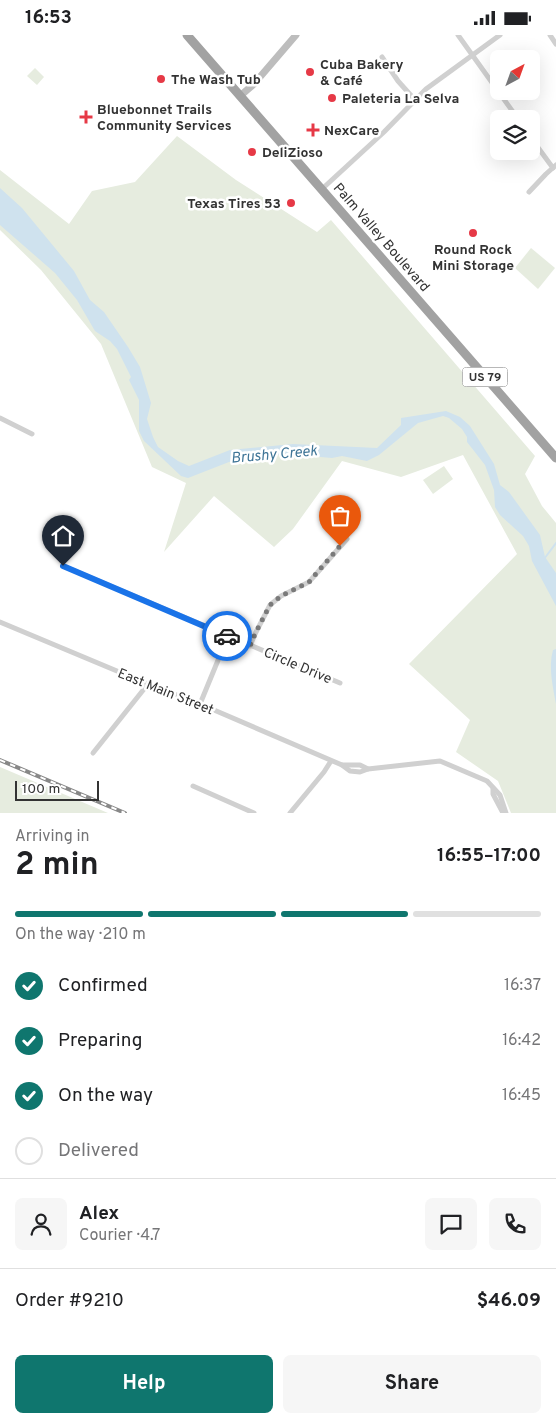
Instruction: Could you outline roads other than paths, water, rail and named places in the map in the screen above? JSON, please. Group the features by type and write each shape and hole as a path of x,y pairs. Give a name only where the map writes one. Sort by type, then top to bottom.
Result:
{"highway":[{"name":"Palm Valley Boulevard","path":"187,35 556,458"}],"main road":[{"path":"240,96 254,84 296,35"}],"street":[{"path":"458,35 512,110"},
{"path":"322,189 438,79 500,35"},
{"path":"550,35 556,44"},
{"path":"382,57 398,81 415,100"},
{"path":"529,192 554,167 540,149"},
{"path":"0,419 32,434"},
{"path":"250,646 270,605 281,596 309,582 347,539"},
{"name":"Circle Drive","path":"63,566 340,683"},
{"name":"East Main Street","path":"0,622 200,704 342,765 350,771 360,772 368,769 440,761 486,781 493,789 493,794 504,813"},
{"path":"200,704 228,636"},
{"path":"93,753 148,684"},
{"path":"290,813 331,761"},
{"path":"193,786 254,813"}],"water":[{"name":"Brushy Creek","path":"0,188 22,208 74,271 90,300 104,312 128,347 140,367 151,403 147,419 158,447 189,466 230,450 293,444 377,448 401,425 401,418 446,411 460,417 470,426 494,464 500,485 509,492 540,535 545,557 556,573 556,606 532,561 529,546 523,536 500,515 495,507 494,490 485,465 467,442 467,437 462,429 449,418 443,416 418,423 379,455 367,461 342,456 332,458 267,455 229,462 188,478 181,476 144,441 139,431 139,400 129,380 131,377 117,349 110,341 95,331 77,300 55,273 0,225"},
{"path":"556,649 556,704 551,663 553,650"}],"waterway":[{"path":"544,559 556,543"}],"railway":[{"path":"0,760 125,813"}],"place":[{"name":"Cuba Bakery & Café","path":"310,72"},
{"name":"The Wash Tub","path":"161,79"},
{"name":"Paleteria La Selva","path":"332,98"},
{"name":"Bluebonnet Trails Community Services","path":"86,117"},
{"name":"NexCare","path":"313,130"},
{"name":"DeliZioso","path":"252,152"},
{"name":"Texas Tires 53","path":"291,203"},
{"name":"Round Rock Mini Storage","path":"473,233"}]}
